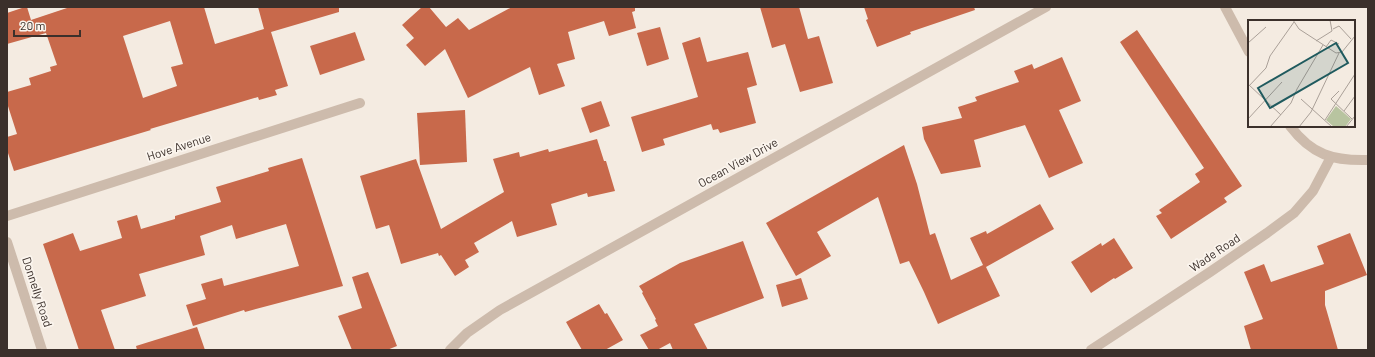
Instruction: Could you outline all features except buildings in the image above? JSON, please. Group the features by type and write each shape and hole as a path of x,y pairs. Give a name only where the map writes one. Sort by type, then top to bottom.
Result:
{"street":[{"name":"Ocean View Drive","path":"450,350 467,333 500,310 1046,7"},
{"path":"1225,7 1248,50"},
{"name":"Hove Avenue","path":"7,216 360,103"},
{"path":"1291,127 1300,139 1314,149 1331,157 1349,160 1368,160"},
{"name":"Wade Road","path":"1092,350 1267,234 1294,213 1313,192 1331,157"},
{"name":"Donnelly Road","path":"7,242 42,350"}]}
